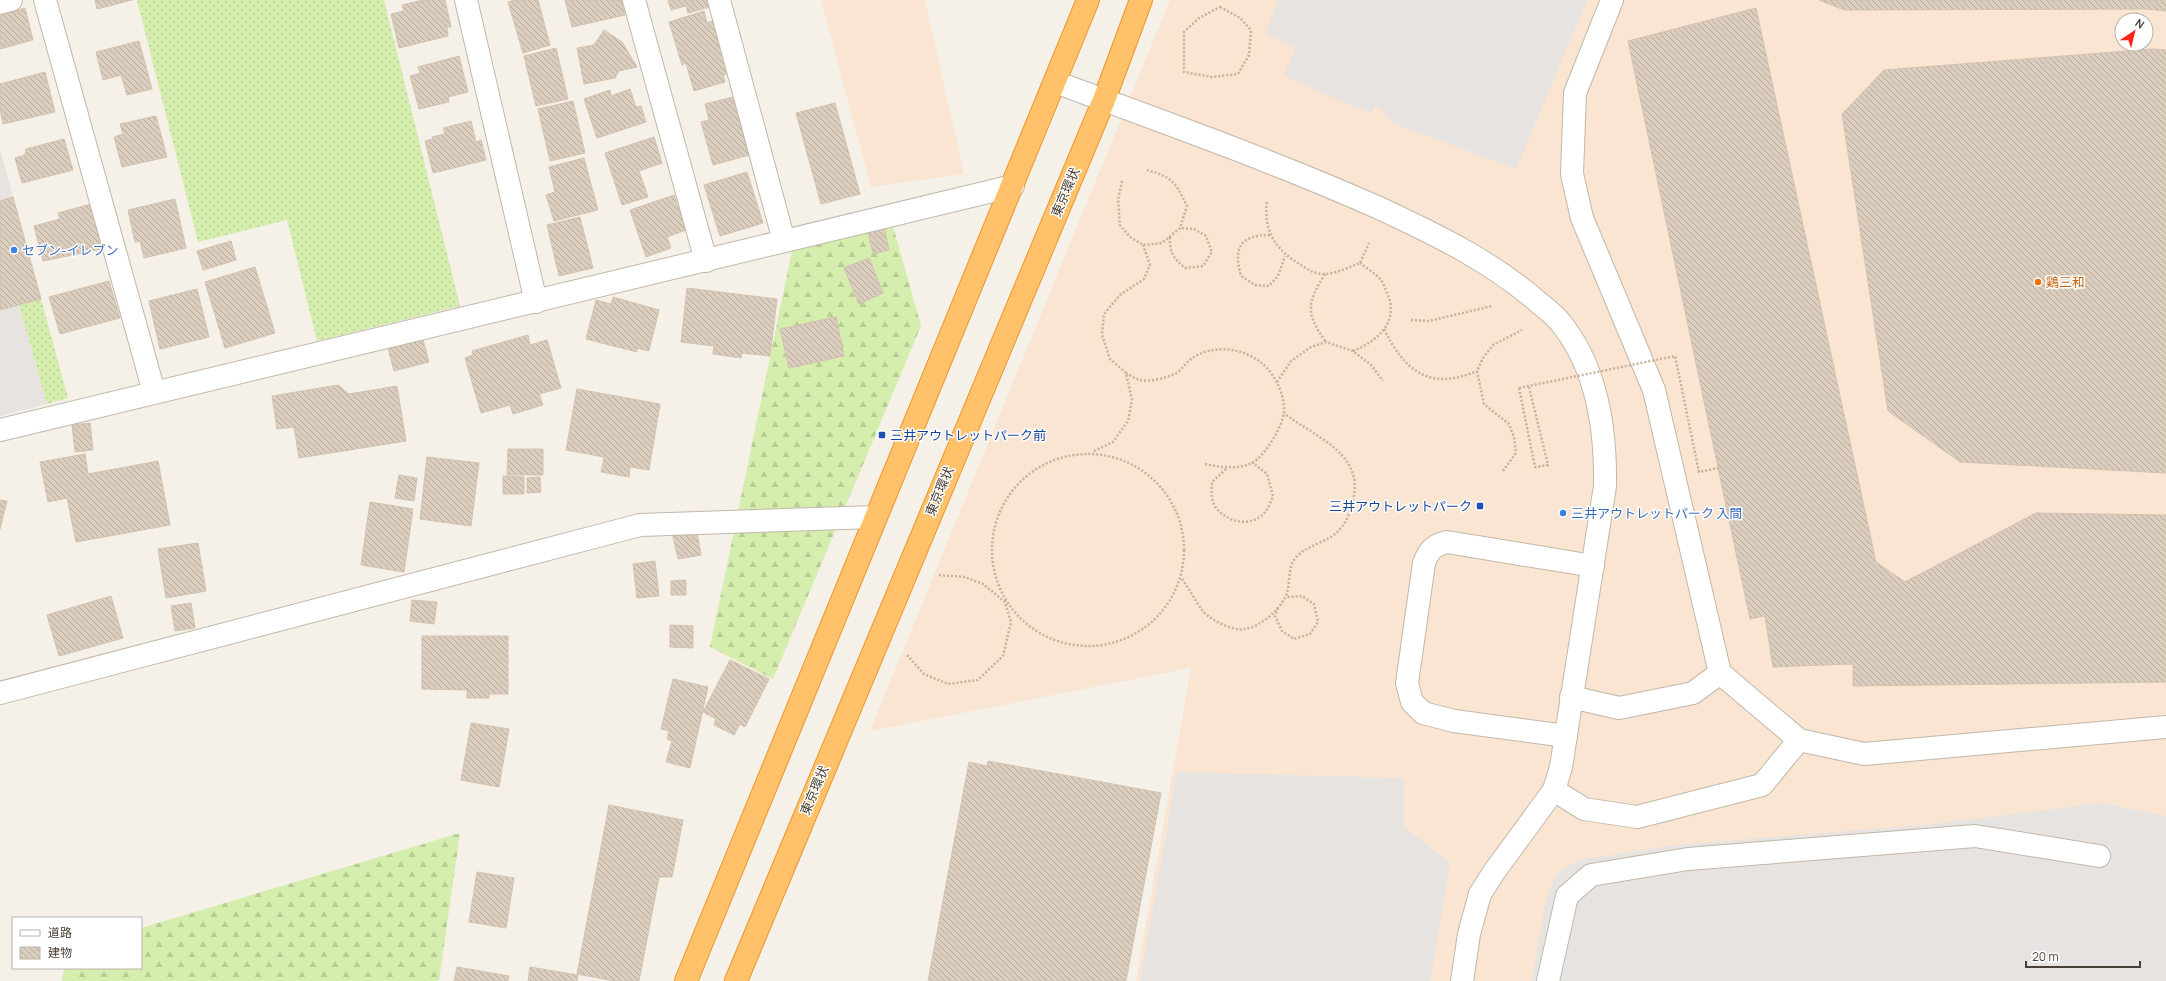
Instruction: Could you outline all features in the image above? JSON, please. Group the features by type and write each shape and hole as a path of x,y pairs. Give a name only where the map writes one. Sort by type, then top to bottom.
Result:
{"highway":[{"path":"686,981 1088,0"},
{"name":"東京環状","path":"736,981 1104,100 1141,0"}],"street":[{"path":"0,3 11,0"},
{"path":"45,0 154,392"},
{"path":"466,0 536,302"},
{"path":"634,0 706,261"},
{"path":"719,0 784,241"},
{"path":"1612,0 1575,93 1572,174 1582,218 1654,390 1720,673 1799,740 1864,754 2166,727"},
{"path":"1055,82 1233,146 1402,219 1470,253 1524,291 1560,321 1585,362 1601,420 1606,455 1605,486 1561,767 1554,790 1494,872 1480,894 1469,934 1462,981"},
{"path":"0,430 1013,186"},
{"path":"0,693 640,525 875,517"},
{"path":"1566,736 1454,721 1423,712 1412,702 1407,683 1424,563 1428,552 1436,545 1447,542 1593,566"},
{"path":"1571,697 1619,708 1693,693 1720,673"},
{"path":"1554,790 1584,810 1637,817 1762,785 1799,740"},
{"path":"1548,981 1567,896 1591,875 1688,859 1975,836 2099,856"}],"path":[{"path":"1220,7 1240,18 1251,30 1249,55 1238,74 1212,78 1184,72 1184,32 1199,18 1220,7"},
{"path":"1122,181 1118,200 1120,225 1130,237 1143,245 1162,243 1180,228 1187,206 1176,184 1166,176 1147,170"},
{"path":"1267,202 1265,216 1270,235 1285,256 1311,271 1325,274 1360,263 1369,243"},
{"path":"1170,237 1169,248 1175,260 1185,268 1203,266 1212,252 1206,236 1194,230 1180,228"},
{"path":"1270,235 1255,235 1242,243 1236,259 1240,276 1255,285 1269,286 1278,276 1285,256"},
{"path":"1143,245 1150,265 1144,279 1120,295 1104,314 1102,335 1110,359 1126,373 1139,380 1156,379 1177,373 1192,358 1206,352 1223,348 1242,352 1265,366 1276,382 1283,399 1284,413 1268,449 1252,462 1226,468 1205,464"},
{"path":"1353,351 1368,345 1384,329 1392,314 1391,303 1380,279 1360,263"},
{"path":"1325,274 1312,294 1310,314 1317,330 1326,342 1353,351 1372,365 1383,381"},
{"path":"1410,320 1429,321 1498,305"},
{"path":"1503,471 1516,453 1514,437 1509,424 1484,404 1477,371 1483,358 1493,345 1513,336 1526,327"},
{"path":"1384,329 1392,346 1406,364 1420,374 1440,379 1461,378 1477,371"},
{"path":"1276,382 1291,361 1311,347 1326,342"},
{"path":"1529,387 1548,465 1535,467 1519,388 1674,356 1699,472 1719,468"},
{"path":"1094,452 1112,442 1128,420 1132,400 1126,373"},
{"path":"1182,579 1203,611 1221,624 1244,630 1262,622 1278,608 1286,597 1289,575 1294,560 1310,546 1326,540 1340,530 1350,512 1356,487 1352,466 1331,444 1284,413"},
{"path":"904,652 924,674 948,684 978,680 1003,656 1011,622 1005,602 996,586 991,547 998,518 1008,497 1030,475 1063,455 1094,452 1123,459 1148,473 1169,498 1185,535 1182,579 1168,603 1148,628 1119,643 1088,648 1058,643 1030,626 1005,602 983,584 965,577 936,575"},
{"path":"1226,468 1212,482 1211,496 1217,509 1232,521 1250,522 1266,511 1273,496 1267,474 1252,462"},
{"path":"1278,608 1275,616 1282,631 1294,639 1310,634 1318,622 1314,604 1302,596 1286,597"}],"shaded area":[{"path":"821,0 925,0 964,174 871,187"},
{"name":"三井アウトレットパーク 入間","path":"1170,0 2166,0 2166,981 1136,981 1191,668 870,731"},
{"path":"1279,0 1587,0 1516,169 1393,123 1381,109 1375,106 1371,114 1284,76 1296,47 1265,34"},
{"path":"0,149 13,197 0,201"},
{"path":"19,305 47,404 0,416 0,310"},
{"path":"1177,772 1404,778 1404,827 1450,863 1430,981 1140,981"},
{"path":"2102,803 2166,816 2166,981 1532,981 1546,899 1556,875 1578,860 1677,845 1934,824"}],"green space":[{"path":"137,0 384,0 460,306 317,341 287,220 198,242"},
{"path":"892,223 921,326 773,679 710,647 792,251"},
{"path":"41,299 68,398 47,404 19,305"},
{"path":"460,833 439,981 62,981 64,969 142,969 142,928"}],"building":[{"path":"95,0 132,0 97,9"},
{"path":"423,0 445,0 451,27 447,27 448,36 399,48 391,14 404,11 402,5"},
{"path":"514,0 538,0 550,45 523,53 508,2"},
{"path":"565,0 621,0 625,15 572,27"},
{"path":"668,0 712,0 713,6 688,13 686,6 671,10"},
{"path":"1819,0 2166,0 2166,11 2145,9 1844,10"},
{"path":"25,8 33,40 0,49 0,15"},
{"path":"1756,8 1876,562 1905,582 2036,513 2166,515 2166,682 1853,686 1853,664 1773,667 1765,616 1750,619 1628,41"},
{"path":"704,11 707,23 713,21 728,74 723,75 725,82 694,91 686,63 682,65 669,22"},
{"path":"604,30 622,42 637,67 619,71 615,78 584,84 577,48 594,45"},
{"path":"139,41 152,89 127,95 121,75 103,80 96,52"},
{"path":"556,48 568,99 536,106 524,56"},
{"path":"2154,49 2166,50 2166,473 1960,462 1888,411 1842,114 1884,70 2115,52 2154,52"},
{"path":"459,56 468,92 448,97 449,102 419,109 410,76 420,73 418,67"},
{"path":"45,72 55,112 3,124 0,109 0,84"},
{"path":"630,89 636,107 641,106 646,122 597,138 584,99 610,90 611,96"},
{"path":"733,97 749,155 713,165 701,122 709,120 705,104"},
{"path":"573,101 585,153 550,161 538,109"},
{"path":"835,103 860,194 821,204 796,113"},
{"path":"156,116 167,157 122,167 114,137 123,134 120,124"},
{"path":"471,121 476,142 481,140 486,160 433,173 425,141 433,139 432,137 445,134 443,128"},
{"path":"654,137 662,163 639,171 648,197 622,205 605,153"},
{"path":"64,139 73,170 22,183 15,158 25,155 26,149"},
{"path":"584,158 598,210 554,221 546,195 555,192 549,167"},
{"path":"747,172 763,223 720,236 704,185"},
{"path":"674,195 686,230 667,237 671,248 646,257 630,210"},
{"name":"セブン-イレブン","path":"13,197 41,299 0,310 0,201"},
{"path":"175,199 186,248 144,258 140,241 135,242 128,210"},
{"path":"91,204 102,249 43,261 34,226 60,219 58,213"},
{"path":"580,217 593,268 559,276 547,225"},
{"path":"884,228 889,250 873,254 868,232"},
{"path":"231,241 236,260 203,270 197,251"},
{"path":"869,258 883,293 859,304 844,268"},
{"path":"255,267 275,333 225,348 205,282"},
{"path":"109,281 120,318 60,334 49,297"},
{"path":"687,288 777,299 770,356 742,353 741,358 713,354 714,346 681,342"},
{"path":"197,289 209,337 160,349 149,301"},
{"path":"613,297 659,310 649,351 637,348 637,352 586,339 596,300 611,304"},
{"path":"836,317 844,356 789,368 780,329"},
{"path":"528,335 530,345 547,340 561,388 539,394 543,405 513,414 510,405 481,413 465,358 473,355 472,351"},
{"path":"422,336 429,362 394,371 387,345"},
{"path":"338,385 349,394 397,386 406,441 299,458 294,427 277,429 272,396"},
{"path":"577,389 660,404 649,470 630,467 629,477 601,472 604,457 566,450"},
{"path":"90,423 93,450 75,452 72,425"},
{"path":"508,449 543,449 543,475 507,475"},
{"path":"85,454 88,474 158,461 170,525 76,542 67,498 48,502 40,462"},
{"path":"427,457 479,463 471,526 420,519"},
{"path":"399,475 417,478 414,501 395,498"},
{"path":"503,476 524,477 524,494 503,494"},
{"path":"540,477 541,492 527,493 527,478"},
{"path":"0,500 7,501 0,529"},
{"path":"370,502 413,509 404,572 361,565"},
{"path":"696,527 701,555 678,559 672,532"},
{"path":"198,543 206,591 166,598 158,549"},
{"path":"655,561 659,596 637,598 633,564"},
{"path":"686,580 686,595 671,595 671,581"},
{"path":"111,596 123,638 59,656 47,615"},
{"path":"412,600 437,602 434,624 410,621"},
{"path":"191,603 195,628 175,631 171,606"},
{"path":"670,625 693,626 693,648 670,647"},
{"path":"422,636 508,636 508,694 489,694 489,698 467,698 467,690 422,689"},
{"path":"730,660 769,679 745,727 740,724 734,735 714,725 716,719 703,712"},
{"path":"673,679 708,687 690,768 666,762 672,741 667,739 669,731 661,729"},
{"path":"471,723 509,729 499,787 461,780"},
{"path":"988,761 1161,793 1126,981 928,981 969,762 987,766"},
{"path":"609,805 683,820 672,877 659,877 639,981 614,981 577,974"},
{"path":"477,872 514,878 506,928 469,922"},
{"path":"457,967 509,976 508,981 454,981"},
{"path":"530,967 578,975 577,981 528,981"}],"place":[{"name":"セブン-イレブン","path":"14,250"},
{"name":"鶏三和","path":"2038,282"},
{"name":"三井アウトレットパーク前","path":"882,435"},
{"name":"三井アウトレットパーク","path":"1480,506"},
{"name":"三井アウトレットパーク 入間","path":"1563,513"}]}
